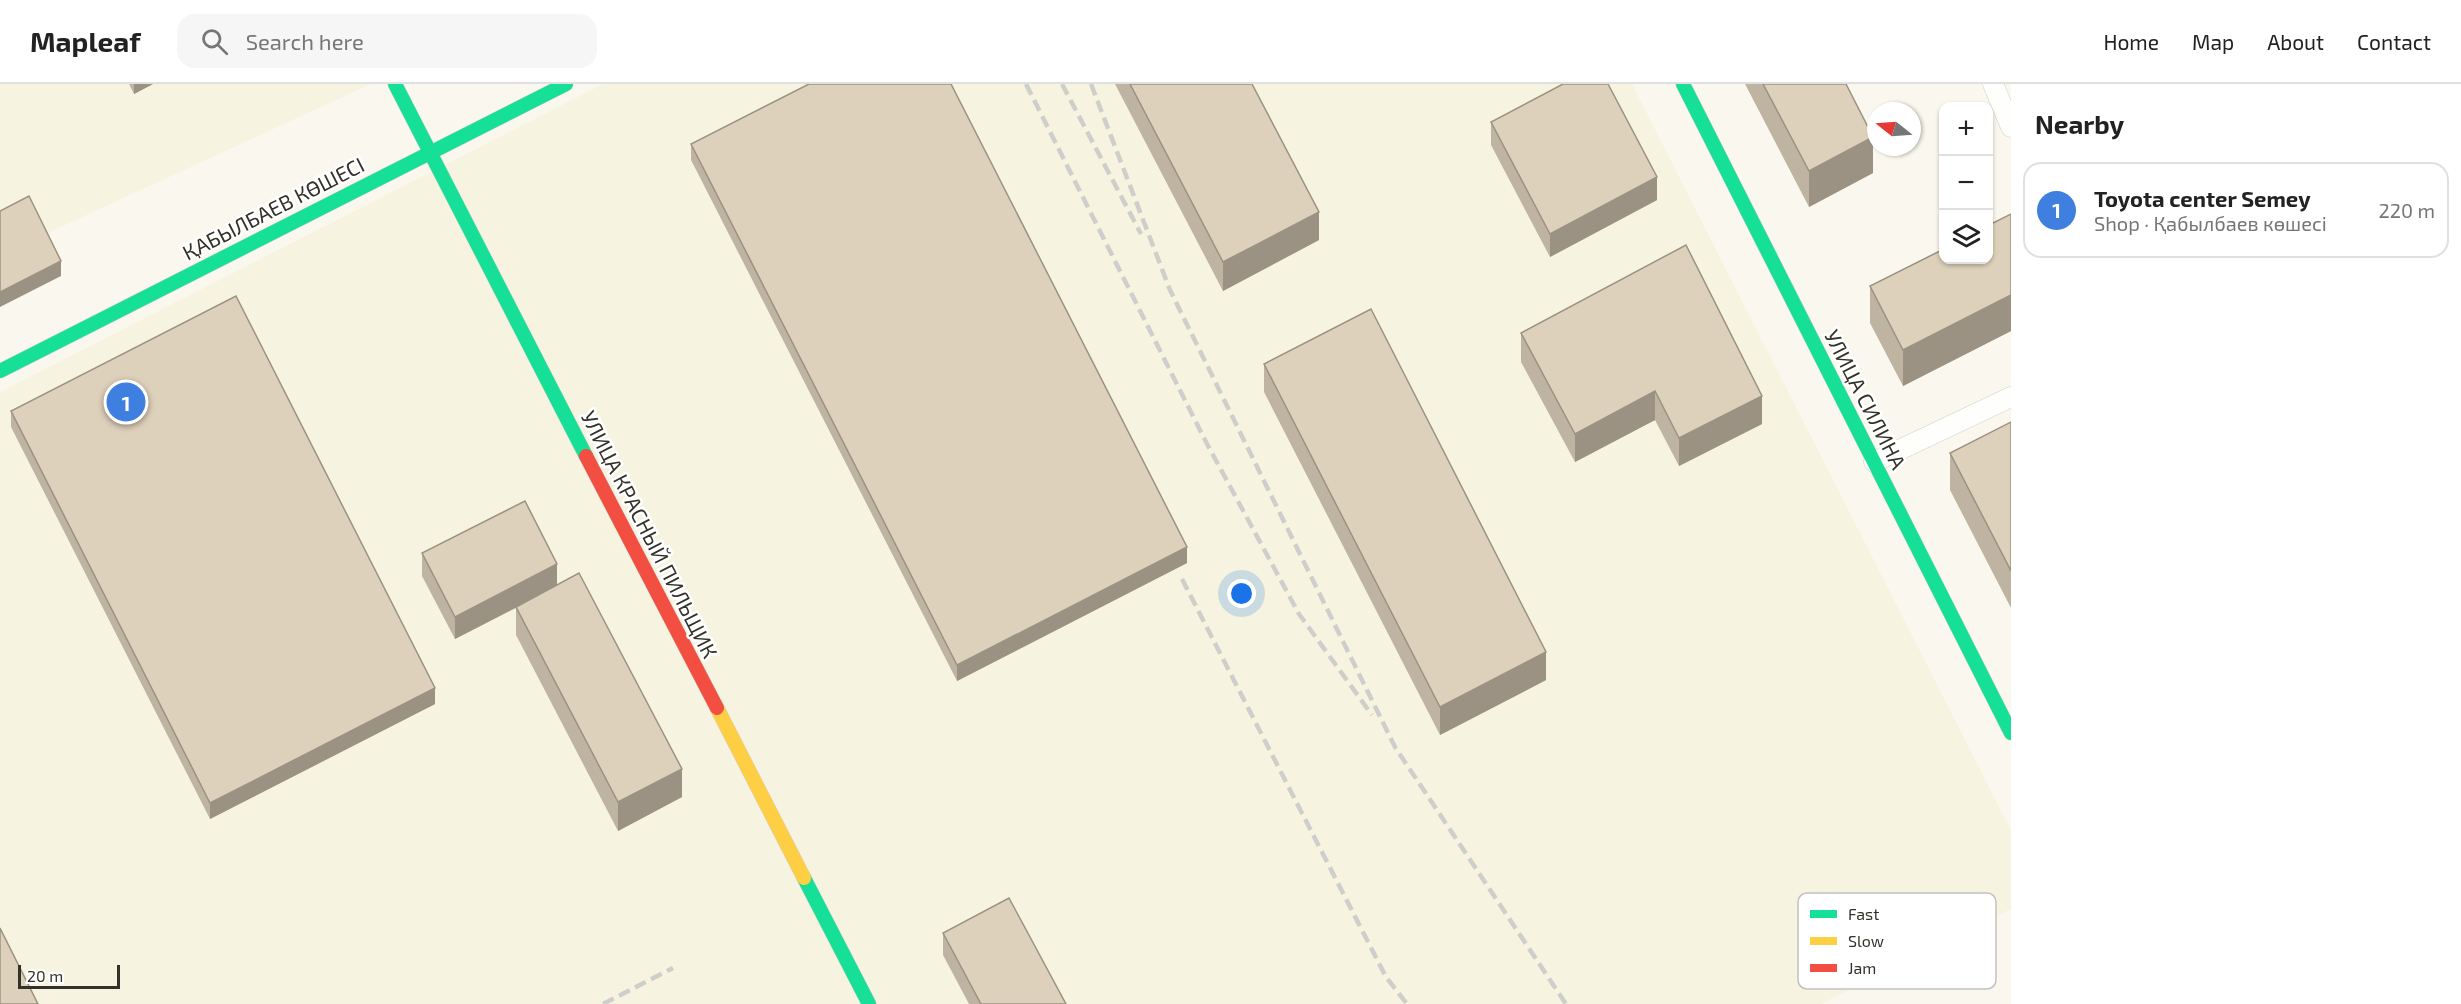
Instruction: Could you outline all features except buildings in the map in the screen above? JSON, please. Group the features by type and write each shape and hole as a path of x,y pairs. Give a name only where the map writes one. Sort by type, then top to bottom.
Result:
{"street":[{"name":"УЛИЦА КРАСНЫЙ ПИЛЬЩИК","path":"394,84 869,1004"},
{"name":"ҚАБЫЛБАЕВ КӨШЕСІ","path":"0,371 429,151 566,84"},
{"name":"УЛИЦА СИЛИНА","path":"1683,84 2008,722"}],"lane":[{"path":"1993,84 2011,127"},
{"path":"1874,462 2011,397"}],"shaded area":[{"path":"0,84 371,84 0,255"},
{"path":"603,84 1632,84 2011,830 2011,909 1996,916 1996,893 1798,893 1798,989 1851,989 1821,1004 0,1004 0,392"}],"railway":[{"path":"1026,84 1206,442 1299,614 1372,715"},
{"path":"1062,84 1141,234"},
{"path":"1091,84 1170,290 1395,747 1566,1004"},
{"path":"1182,579 1386,977 1407,1004"},
{"path":"603,1004 673,968"}],"traffic: fast":[{"path":"395,84 586,456"},
{"path":"0,371 566,84"},
{"path":"1683,84 2011,733"},
{"path":"804,878 869,1004"}],"traffic: slow":[{"path":"717,708 804,878"}],"traffic: jam":[{"path":"586,456 717,708"}],"place":[{"name":"Toyota center Semey","path":"126,402"}]}
